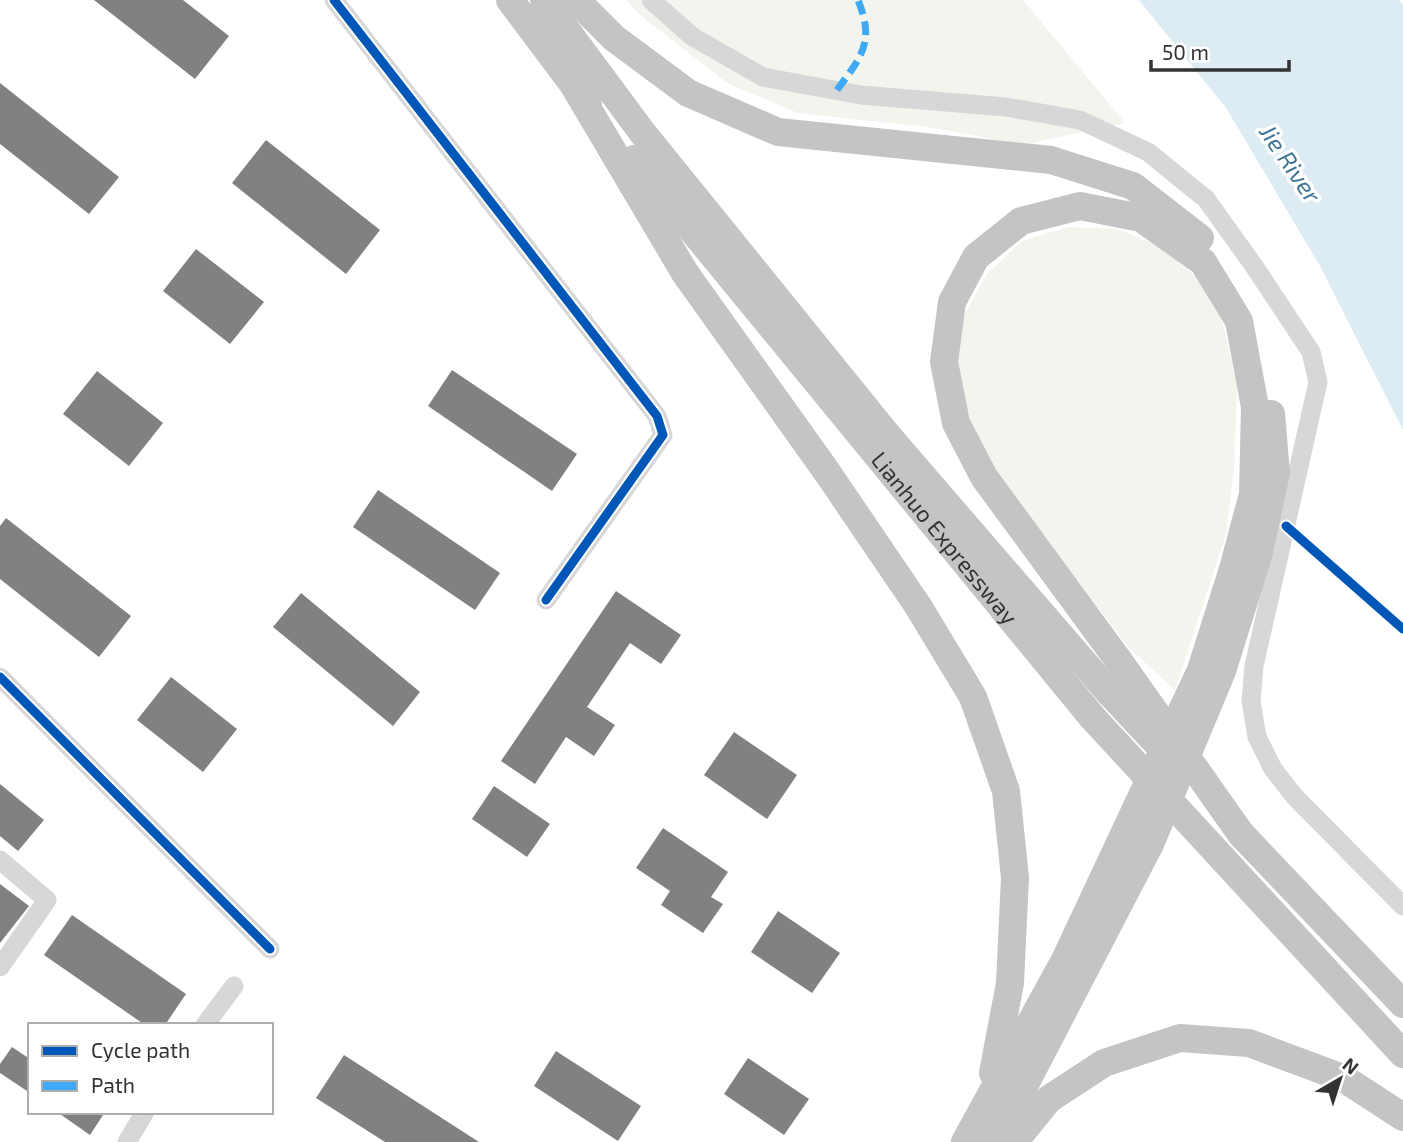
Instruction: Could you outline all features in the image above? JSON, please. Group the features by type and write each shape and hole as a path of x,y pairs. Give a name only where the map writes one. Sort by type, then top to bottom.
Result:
{"highway":[{"name":"Lianhuo Expressway","path":"510,0 576,89 1091,717 1403,1054"},
{"name":"Lianhuo Expressway","path":"544,0 642,132 888,436 1108,692 1403,1004"},
{"path":"576,0 614,38 688,93 778,132 1051,160 1133,186 1204,240 1249,305 1269,384 1276,473 1258,556 1222,671 1150,844 977,1140"},
{"path":"576,89 685,273 827,472 918,606 973,697 1006,791 1015,878 1010,982 995,1069 977,1140"},
{"path":"977,1140 1065,960 1201,670 1253,494 1255,407 1238,321 1203,262 1141,218 1080,206 1021,221 976,257 952,303 944,362 956,423 984,477 1119,661 1241,834"},
{"path":"1014,1142 1049,1098 1104,1063 1180,1038 1249,1043 1343,1078 1403,1117"}],"street":[{"path":"334,0 657,416 663,435 546,600"},
{"path":"651,0 693,37 763,78 861,94 1006,107 1080,120 1148,152 1206,199 1311,352 1318,382 1254,666 1251,701 1257,737 1273,769 1295,797 1403,906"},
{"path":"0,677 270,949"},
{"path":"0,860 47,900 0,967"},
{"path":"206,1023 234,986"},
{"path":"127,1142 144,1114"}],"shaded area":[{"path":"626,0 1023,0 1125,123 1023,145 928,127 798,113 727,83 640,15"},
{"path":"1068,227 1117,229 1162,247 1198,279 1222,321 1237,385 1234,468 1226,534 1175,690 1129,648 992,469 962,410 955,362 964,315 987,274 1022,241"}],"water":[{"name":"Jie River","path":"1139,0 1399,0 1403,5 1403,430 1320,266 1226,108"}],"building":[{"path":"94,0 183,0 229,36 195,79"},
{"path":"0,83 119,177 89,214 0,144"},
{"path":"266,140 380,230 346,274 232,183"},
{"path":"196,249 264,302 230,344 163,291"},
{"path":"452,370 577,454 552,491 428,406"},
{"path":"97,371 163,423 129,466 63,414"},
{"path":"378,490 500,573 475,610 353,527"},
{"path":"6,518 131,616 99,657 0,579 0,526"},
{"path":"616,591 681,635 661,664 630,643 587,707 615,725 594,756 566,737 535,784 501,761"},
{"path":"301,593 420,692 393,726 273,627"},
{"path":"171,677 237,729 203,772 137,720"},
{"path":"734,732 797,775 767,819 704,775"},
{"path":"0,784 44,820 18,851 0,836"},
{"path":"494,786 550,824 527,857 472,819"},
{"path":"663,828 728,872 711,897 723,904 703,933 661,905 670,891 636,868"},
{"path":"0,884 29,906 0,943"},
{"path":"778,911 840,953 812,993 751,952"},
{"path":"72,915 186,994 166,1023 142,1023 44,955"},
{"path":"12,1047 28,1058 28,1092 0,1073 0,1064"},
{"path":"556,1051 641,1106 618,1141 534,1086"},
{"path":"344,1055 479,1142 385,1142 316,1098"},
{"path":"748,1058 809,1099 784,1135 724,1094"},
{"path":"60,1114 104,1114 90,1135"}],"marked path":[{"path":"837,90 863,48 865,27 858,0"}],"cycle path":[{"path":"334,0 657,416 663,435 546,600"},
{"path":"1286,526 1403,629"},
{"path":"0,677 270,949"}]}
